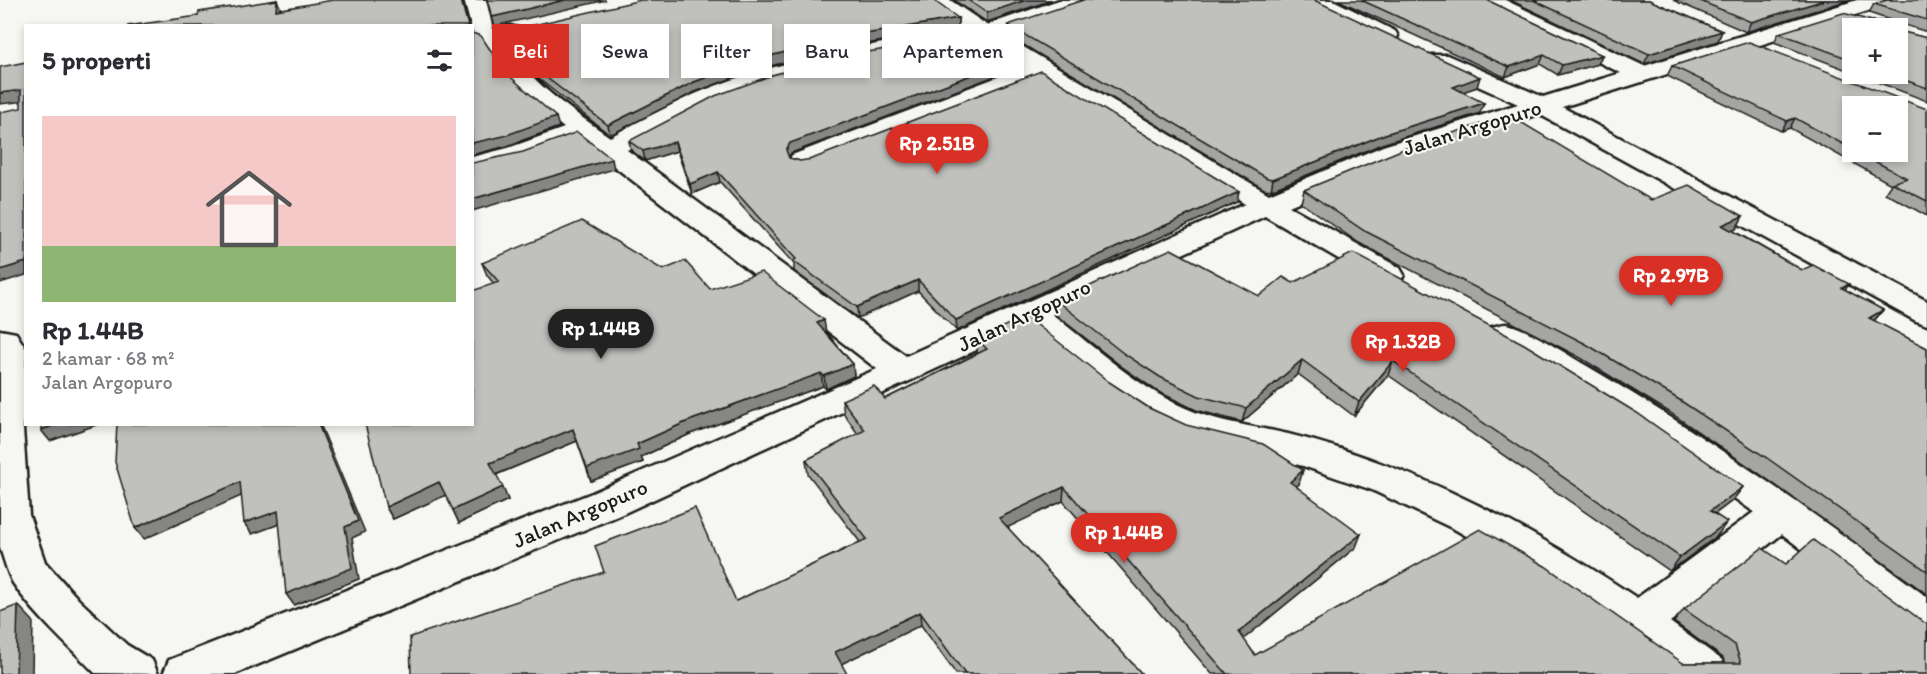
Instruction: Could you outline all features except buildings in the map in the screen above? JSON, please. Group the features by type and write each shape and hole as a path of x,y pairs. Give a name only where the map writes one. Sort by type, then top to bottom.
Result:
{"street":[{"path":"475,0 483,36 492,37"},
{"path":"936,0 971,24"},
{"path":"1010,24 1080,0"},
{"path":"1316,0 1540,105 1927,314"},
{"path":"1488,0 1644,75"},
{"name":"Jalan Argopuro","path":"185,674 606,504 1267,204 1392,152 1644,75 1870,1"},
{"path":"1839,13 1855,18"},
{"path":"1714,28 1776,53"},
{"path":"609,149 703,100 832,58 882,50"},
{"path":"1024,58 1340,249 1411,287"},
{"path":"802,161 1042,69"},
{"path":"521,78 542,99 903,371"},
{"path":"474,165 517,154 584,130"},
{"path":"1029,312 1136,395 1179,420 1244,441 1319,456 1385,480 1458,513 1639,621 1706,674"},
{"path":"1483,325 1566,368 1700,454 1927,621"},
{"path":"0,341 4,341 11,353 5,429 9,515 28,571 64,613 111,659 136,674"},
{"path":"1639,621 1781,513"}]}
